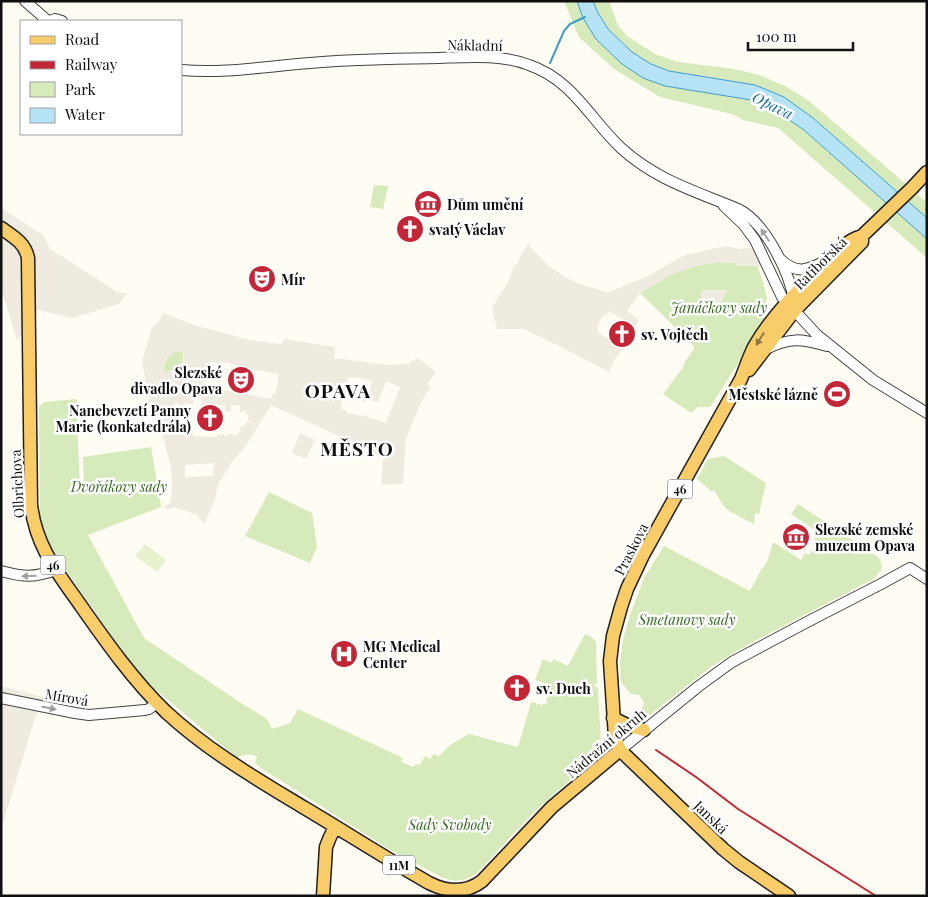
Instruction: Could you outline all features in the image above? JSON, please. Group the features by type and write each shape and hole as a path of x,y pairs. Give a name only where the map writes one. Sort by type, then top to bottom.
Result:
{"main road":[{"name":"Ratibořská","path":"791,303 829,260 855,238 862,236 927,172"},
{"name":"Olbrichova","path":"1,228 23,245 28,258 31,506 36,533 56,570 110,647 157,703 197,738 248,774"},
{"name":"Ratibořská","path":"791,303 862,242 862,236"},
{"name":"Praskova","path":"741,379 779,330 791,303"},
{"name":"Praskova","path":"620,750 615,737 610,671 611,649 616,624 627,589 652,539 741,379 754,348 771,321 791,303"},
{"path":"613,718 644,730"},
{"name":"Nádražní okruh","path":"336,826 438,888 454,891 466,890 482,881 552,807 620,750"},
{"name":"Janská","path":"620,750 723,849 789,896"},
{"name":"11M","path":"248,774 336,826"},
{"path":"323,896 326,847 336,826"}],"street":[{"path":"25,1 48,20"},
{"name":"Nákladní","path":"182,70 225,70 311,62 494,58 516,61 536,67 558,80 620,147 642,165 670,181 744,212 753,219 765,234 779,258 788,279 791,303"},
{"name":"Nákladní","path":"719,202 739,220 752,236 762,253 779,292 791,303"},
{"path":"779,258 788,266 802,270 829,260"},
{"path":"791,303 805,323 830,347 873,380 927,413"},
{"path":"765,350 779,343 794,340 804,340 830,347"},
{"name":"Nádražní okruh","path":"620,750 699,686 738,658 910,568 927,579"},
{"path":"1,571 21,576 41,575 56,570"},
{"name":"Mírová","path":"1,698 74,714 89,715 145,710 157,703"}],"green space":[{"path":"564,1 577,1 643,78 665,86 751,100 776,111 804,130 927,239 927,258 778,128 743,120 732,114 660,97 614,69 579,37"},
{"path":"593,1 609,1 618,25 627,36 655,54 678,62 735,69 759,75 785,86 808,100 927,203 927,218 813,118 784,97 669,71 651,64 632,52 608,29"},
{"path":"374,185 388,186 383,209 370,207"},
{"name":"Janáčkovy sady","path":"717,262 735,263 737,266 758,267 767,297 763,325 710,407 698,407 691,413 663,394 684,366 694,346 640,293 674,273 695,266"},
{"path":"174,352 183,353 183,361 175,369 165,373 165,361"},
{"path":"77,399 80,486 84,486 83,457 151,447 161,507 88,535 144,638 267,719 272,729 290,723 298,709 403,758 401,762 413,767 416,764 420,765 425,756 430,759 436,754 438,757 450,745 469,734 518,747 531,703 541,704 542,706 542,704 548,703 546,701 549,696 546,693 550,692 551,688 548,684 535,680 543,659 552,663 553,659 568,666 585,634 593,638 596,643 597,683 594,686 598,688 601,745 599,755 535,811 477,873 464,880 450,880 441,877 387,848 258,766 255,762 257,757 247,754 237,758 155,689 131,664 53,551 45,534 40,519 39,407 44,402"},
{"path":"724,456 766,483 759,514 755,513 754,524 729,511 714,490 712,492 697,479 708,459"},
{"path":"269,492 312,513 317,547 310,563 245,536"},
{"name":"Smetanovy sady","path":"798,504 878,557 881,563 879,573 875,578 747,645 712,666 642,721 633,721 635,717 644,711 641,708 644,702 639,695 631,694 621,682 620,662 623,639 644,578 664,546 750,591 767,562 773,542 801,560 805,553 809,555 818,542 814,540 818,532 791,514"},
{"path":"145,544 166,560 157,572 135,556"}],"shaded area":[{"path":"1,208 43,235 50,249 118,293 127,293 119,304 72,318 38,310 17,341 1,288"},
{"path":"528,244 550,267 565,277 577,283 609,293 648,276 685,255 726,246 739,249 753,248 761,266 737,266 735,263 717,262 695,266 674,273 640,293 627,311 639,320 635,327 609,311 599,322 597,332 623,348 609,372 524,329 497,329 492,308 508,282 515,264 517,265"},
{"path":"701,290 728,290 717,309 702,308"},
{"path":"163,313 197,326 250,340 281,344 284,339 335,347 334,358 386,365 407,364 418,358 436,372 427,384 430,386 429,389 406,439 403,484 381,485 383,459 341,437 271,405 245,447 232,462 217,486 216,497 204,524 196,514 173,507 167,510 164,505 170,503 170,499 173,496 171,494 171,467 158,417 152,419 142,361 152,328 160,320","holes":["174,352 180,352 183,353 184,358 180,365 165,373 163,368 168,357","207,363 229,363 278,374 275,395 272,394 271,399 207,387 208,385 203,384 203,378","349,377 372,381 368,394 358,392 361,397 355,399 365,402 366,399 378,402 386,381 400,387 386,423 362,415 347,413 347,411 341,409","198,397 202,399 202,405 209,405 209,402 210,404 217,405 218,403 218,405 225,405 225,411 231,412 231,405 240,405 240,412 245,410 247,415 250,415 248,416 250,421 247,421 245,426 240,427 241,431 237,436 229,434 228,436 218,434 216,437 193,436 192,430 186,430 185,433 184,429 177,429 177,422 171,421 171,414 177,413 177,407 174,404 176,402 179,405 185,405 185,402 193,404 194,399","215,463 212,476 185,477 185,465"]},
{"path":"300,433 315,440 306,459 292,453"},
{"path":"1,687 47,698 40,712 37,713 1,830"}],"water":[{"name":"Opava","path":"577,1 593,1 608,29 632,52 651,64 669,71 755,85 784,97 813,118 927,218 927,239 804,130 776,111 751,100 665,86 643,78 622,64 596,39 583,18"}],"waterway":[{"path":"550,63 564,31 570,24 585,17"}],"railway":[{"path":"656,750 738,809 876,896"}],"place":[{"name":"Dům umění","path":"428,204"},
{"name":"svatý Václav","path":"410,229"},
{"name":"Mír","path":"262,279"},
{"name":"sv. Vojtěch","path":"622,334"},
{"name":"Slezské divadlo Opava","path":"241,380"},
{"name":"Městské lázně","path":"837,394"},
{"name":"Nanebevzetí Panny Marie (konkatedrála)","path":"210,418"},
{"name":"Slezské zemské muzeum Opava","path":"796,537"},
{"name":"MG Medical Center","path":"344,654"},
{"name":"sv. Duch","path":"517,688"}],"district":[{"name":"OPAVA","path":"338,390"},
{"name":"MĚSTO","path":"357,448"}],"park label":[{"name":"Dvořákovy sady","path":"119,486"},
{"name":"Sady Svobody","path":"450,824"}]}
